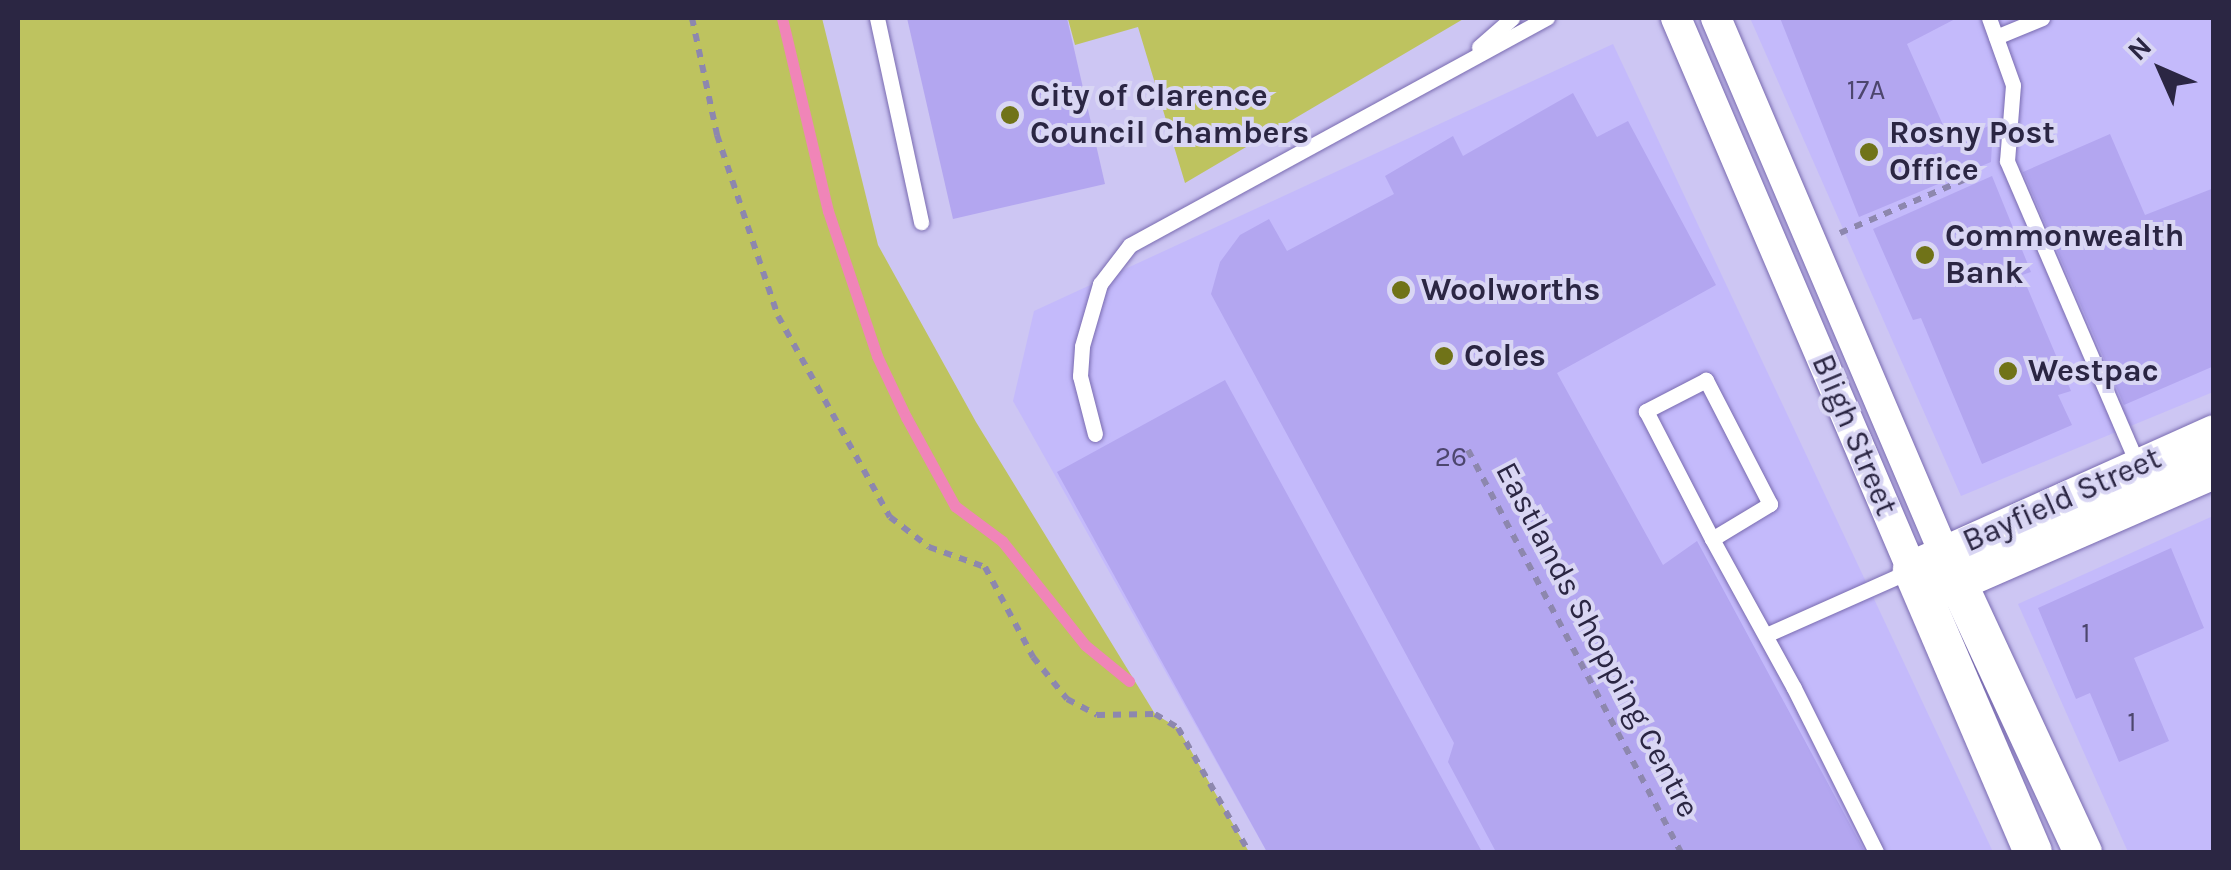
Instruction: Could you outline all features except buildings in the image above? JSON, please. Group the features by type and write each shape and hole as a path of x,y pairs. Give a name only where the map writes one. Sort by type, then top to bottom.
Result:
{"street":[{"name":"Bligh Street","path":"1676,18 1934,576 2074,847"},
{"name":"Bligh Street","path":"1716,18 1813,244 2034,852"},
{"name":"Bayfield Street","path":"1934,576 2138,465 2214,434"},
{"name":"Bayfield Street","path":"1934,576 2214,470"}],"lane":[{"path":"877,18 922,222"},
{"path":"1462,63 1512,18"},
{"path":"1095,434 1080,376 1090,312 1114,260 1165,221 1547,18"},
{"path":"1990,18 2013,85 2007,161 2138,465"},
{"path":"1996,36 2042,18"},
{"path":"1712,540 1770,504 1706,380 1646,412 1712,540 1766,635 1876,852"},
{"path":"1766,635 1934,576"}],"path":[{"path":"692,18 717,135 778,316 890,517 928,547 985,567 1034,656 1068,699 1097,715 1156,714 1178,728 1249,852"},
{"path":"1813,244 2007,161"},
{"name":"Eastlands Shopping Centre","path":"1468,450 1681,852"}],"shaded area":[{"path":"1750,18 2213,18 2213,392 1961,496"},
{"path":"1613,44 1993,852 1267,852 1013,401 1034,311"},
{"path":"2213,516 2213,852 2128,852 2018,604"}],"green space":[{"path":"18,18 822,18 878,245 976,422 1155,714 1178,728 1249,852 18,852"},
{"path":"1465,18 1185,183 1138,27 1075,45 1068,19"}],"waterway":[{"path":"782,18 828,211 877,356 906,417 955,506 1002,541 1085,645 1129,681"}],"place":[{"name":"City of Clarence Council Chambers","path":"1010,115"},
{"name":"Rosny Post Office","path":"1869,152"},
{"name":"Commonwealth Bank","path":"1925,255"},
{"name":"Woolworths","path":"1401,290"},
{"name":"Coles","path":"1444,356"},
{"name":"Westpac","path":"2008,371"}]}
